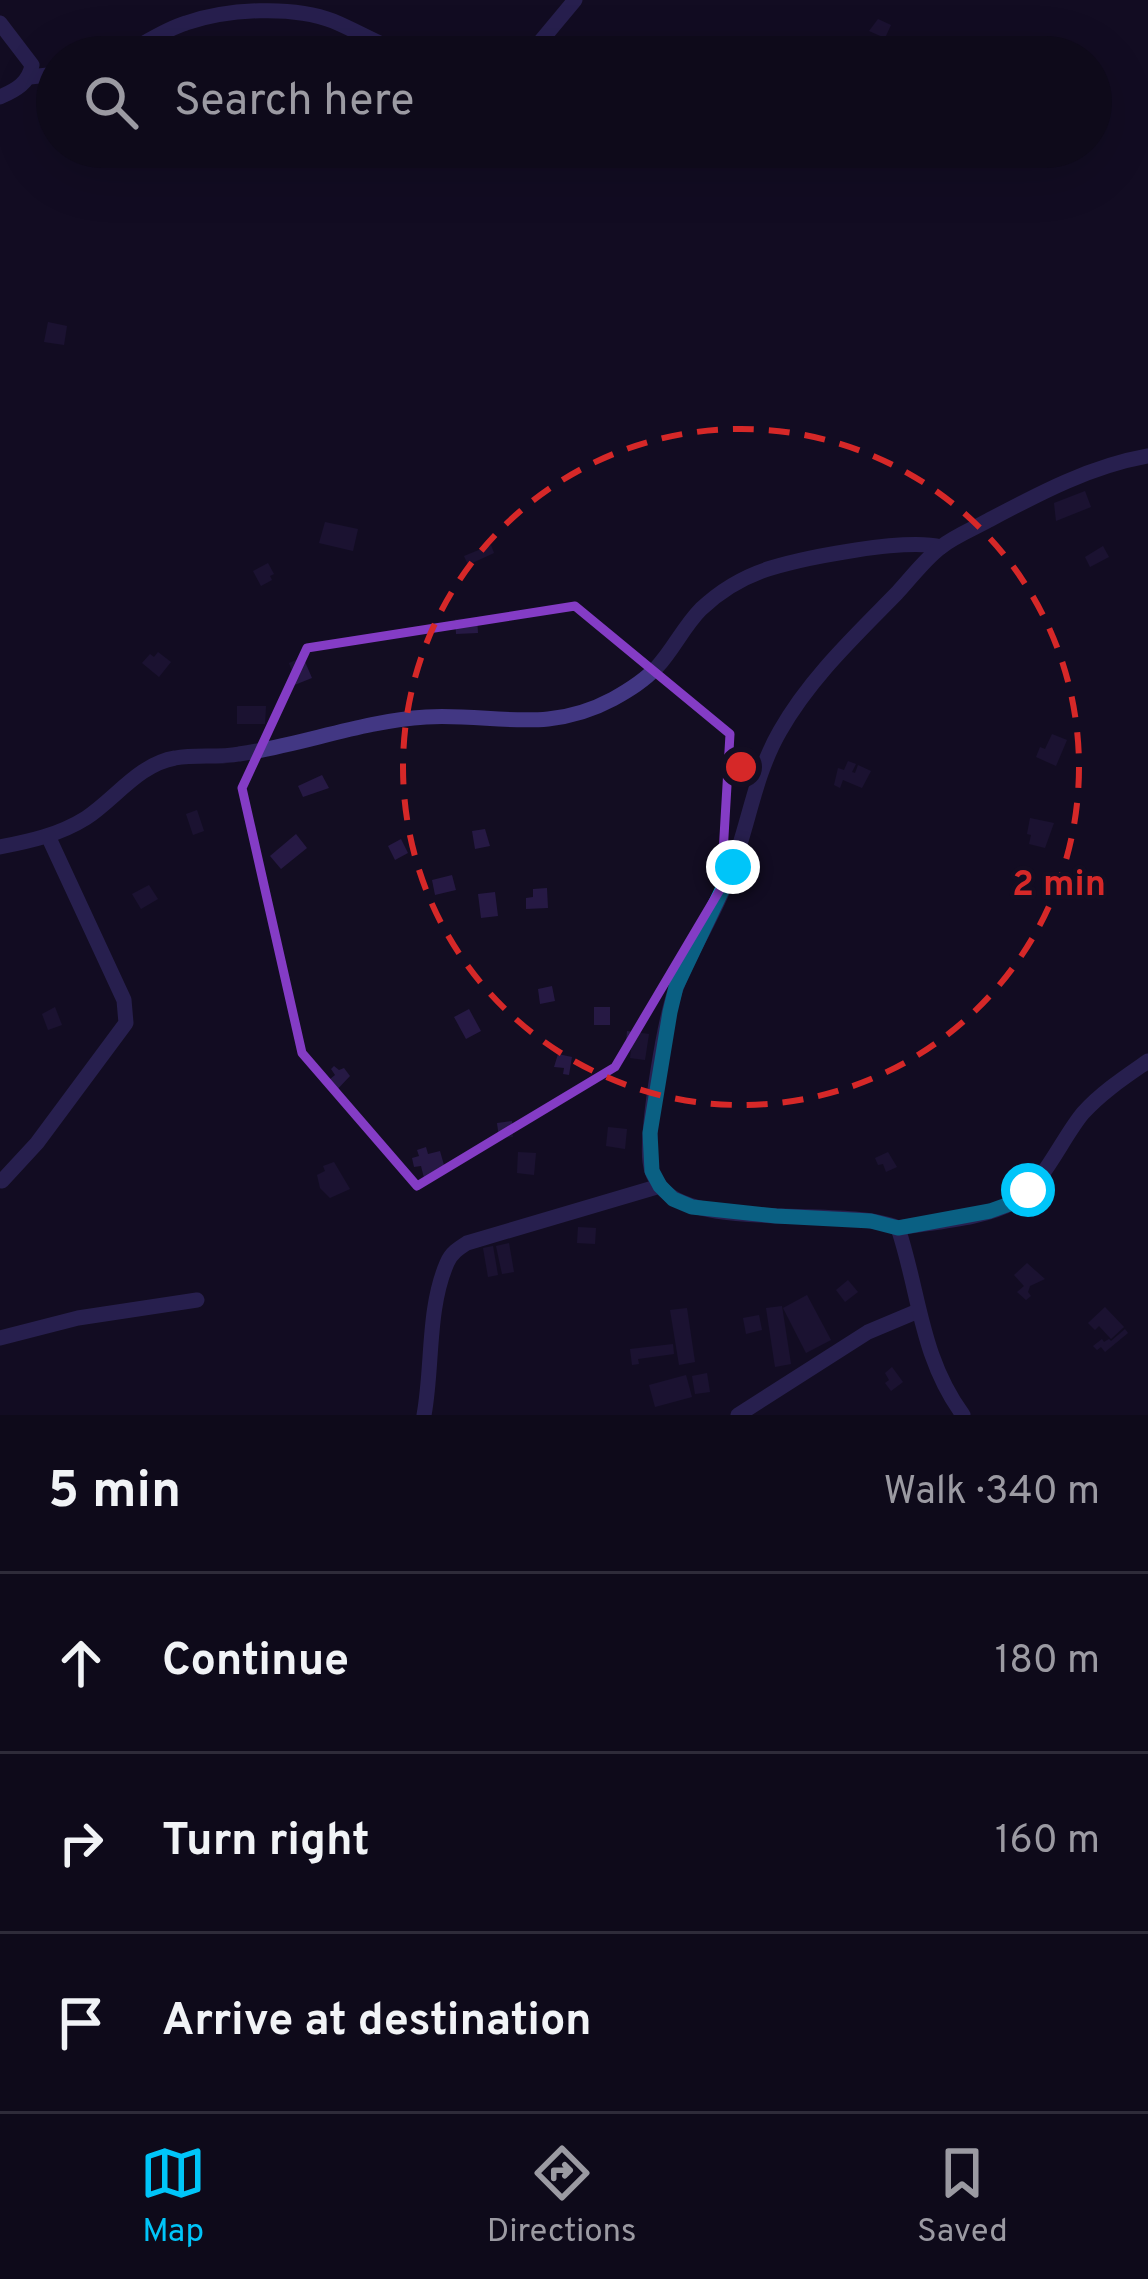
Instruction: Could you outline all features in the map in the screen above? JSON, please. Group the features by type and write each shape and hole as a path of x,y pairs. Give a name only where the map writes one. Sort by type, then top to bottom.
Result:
{"street":[{"path":"545,36 574,0"},
{"path":"160,36 185,23 216,16 278,10 306,12 364,36"},
{"path":"0,23 32,65 30,77"},
{"path":"0,97 36,76"},
{"path":"1148,456 1070,479 941,547 827,665 779,732 733,867 676,987 650,1133 652,1171 673,1199 692,1207 871,1221 898,1228 990,1211 1015,1202 1028,1190 1083,1114 1111,1086 1148,1061"},
{"path":"0,847 48,836 89,816 136,777 175,758 236,755 397,720 535,722 566,717 637,685 658,666 699,611 731,585 769,568 835,555 904,544 941,547"},
{"path":"2,1181 38,1143 126,1023 124,1000 48,836"},
{"path":"424,1415 436,1309 448,1260 455,1251 467,1243 660,1186"},
{"path":"898,1228 922,1329 942,1380 963,1415"},
{"path":"0,1338 78,1318 197,1300"},
{"path":"738,1415 868,1332 918,1311"}],"highlighted area":[{"path":"575,606 730,734 721,888 615,1067 417,1186 302,1053 242,788 307,648"}],"building":[{"path":"878,19 891,25 886,36 869,31"},
{"path":"48,322 67,326 64,345 44,342"},
{"path":"1085,491 1091,507 1056,521 1054,503"},
{"path":"325,522 358,529 353,551 319,543"},
{"path":"491,545 494,553 468,565 464,556"},
{"path":"1103,546 1109,557 1090,567 1085,557"},
{"path":"268,563 274,574 261,586 253,571"},
{"path":"477,618 478,633 456,634 455,619"},
{"path":"158,652 171,662 159,677 142,663"},
{"path":"303,657 312,678 292,686 289,663"},
{"path":"237,706 266,706 265,724 237,724"},
{"path":"1052,734 1067,740 1056,766 1036,757"},
{"path":"848,761 856,764 852,772 858,765 871,771 862,788 843,780 840,788 834,785 838,768 844,770"},
{"path":"322,775 329,788 303,797 298,786"},
{"path":"197,810 204,831 193,835 186,814"},
{"path":"1030,818 1054,823 1045,848 1029,844"},
{"path":"485,829 490,846 475,849 472,831"},
{"path":"296,834 307,848 281,869 270,856"},
{"path":"401,839 408,853 395,860 388,846"},
{"path":"452,875 456,890 435,895 432,880"},
{"path":"149,885 158,899 141,909 132,894"},
{"path":"547,888 548,908 526,909 526,898 533,897 533,889"},
{"path":"495,892 498,916 481,918 478,894"},
{"path":"552,986 555,1001 540,1004 538,989"},
{"path":"55,1007 62,1025 48,1030 42,1014"},
{"path":"594,1007 610,1007 610,1025 594,1025"},
{"path":"469,1009 481,1031 466,1039 454,1017"},
{"path":"627,1031 649,1034 645,1060 630,1058 632,1043 626,1042"},
{"path":"558,1054 572,1057 569,1075 563,1074 564,1068 554,1067"},
{"path":"334,1066 344,1068 350,1076 333,1094 324,1084 335,1075"},
{"path":"512,1121 513,1137 499,1138 497,1123"},
{"path":"608,1127 627,1129 625,1149 606,1146"},
{"path":"426,1147 428,1154 440,1151 446,1172 424,1178 421,1166 414,1167 412,1158"},
{"path":"518,1152 536,1153 534,1175 517,1173"},
{"path":"888,1152 897,1167 886,1172 875,1158"},
{"path":"334,1162 350,1189 330,1198 320,1188 317,1175"},
{"path":"578,1227 596,1228 595,1244 577,1243"},
{"path":"509,1243 514,1272 502,1274 496,1246"},
{"path":"493,1246 498,1275 488,1277 483,1248"},
{"path":"1027,1263 1045,1279 1030,1286 1031,1296 1026,1300 1017,1292 1024,1286 1014,1275"},
{"path":"848,1280 858,1292 845,1302 836,1290"},
{"path":"807,1295 831,1340 806,1353 783,1308"},
{"path":"782,1306 791,1364 775,1367 766,1308"},
{"path":"1105,1307 1124,1327 1111,1339 1099,1326 1095,1330 1088,1323"},
{"path":"687,1308 695,1362 679,1365 670,1310"},
{"path":"759,1315 762,1330 746,1334 743,1318"},
{"path":"1125,1329 1128,1333 1105,1352 1093,1346 1102,1339 1111,1341"},
{"path":"673,1344 674,1354 638,1359 639,1364 632,1365 630,1349"},
{"path":"892,1367 903,1382 891,1391 885,1373"},
{"path":"707,1373 710,1392 695,1394 692,1376"},
{"path":"686,1375 692,1397 655,1407 649,1385"}],"route":[{"path":"733,867 676,987 670,1012 650,1133 652,1171 660,1186 673,1199 692,1207 871,1221 898,1228 990,1211 1015,1202 1028,1190"}]}
